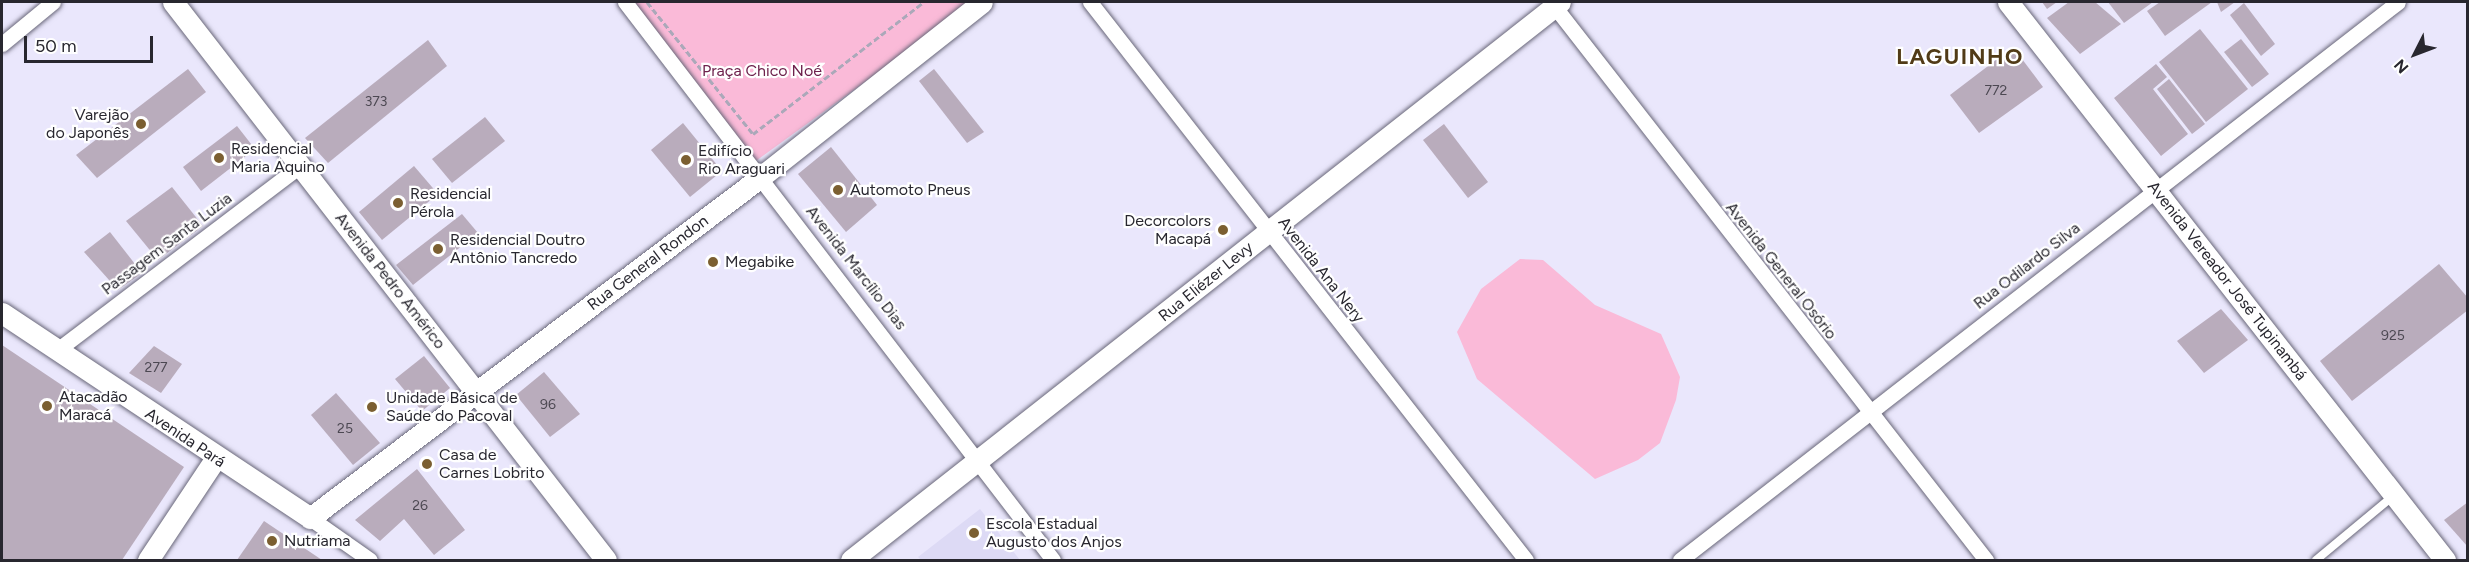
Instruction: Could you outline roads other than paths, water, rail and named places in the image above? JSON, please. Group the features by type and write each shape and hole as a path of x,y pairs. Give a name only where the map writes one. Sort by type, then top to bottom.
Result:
{"main road":[{"name":"Avenida Pedro Américo","path":"174,2 606,561"},
{"name":"Rua General Rondon","path":"310,518 478,394 762,176 982,2"},
{"name":"Avenida Vereador José Tupinambá","path":"2008,2 2445,561"},
{"name":"Rua Eliézer Levy","path":"851,561 981,461 1555,3"},
{"name":"Avenida Pará","path":"2,313 215,459 310,518"},
{"path":"148,561 215,459"}],"street":[{"path":"2,44 54,2"},
{"name":"Avenida Marcílio Dias","path":"625,2 981,461 1053,561"},
{"name":"Avenida Ana Nery","path":"1090,2 1526,561"},
{"name":"Rua Odilardo Silva","path":"1680,561 2397,2"},
{"name":"Avenida General Osório","path":"1555,3 1868,414 1986,561"},
{"name":"Passagem Santa Luzia","path":"56,351 301,165"},
{"name":"Avenida Pará","path":"310,518 370,561"}],"lane":[{"path":"2316,561 2394,495"}],"place":[{"name":"Varejão do Japonês","path":"141,124"},
{"name":"Residencial Maria Aquino","path":"219,158"},
{"name":"Edifício Rio Araguari","path":"686,160"},
{"name":"Automoto Pneus","path":"838,190"},
{"name":"Residencial Pérola","path":"398,203"},
{"name":"Decorcolors Macapá","path":"1223,230"},
{"name":"Residencial Doutro Antônio Tancredo","path":"438,249"},
{"name":"Megabike","path":"713,262"},
{"name":"Atacadão Maracá","path":"47,406"},
{"name":"Unidade Básica de Saúde do Pacoval","path":"372,407"},
{"name":"Casa de Carnes Lobrito","path":"427,464"},
{"name":"Escola Estadual Augusto dos Anjos","path":"974,533"},
{"name":"Nutriama","path":"272,541"}],"district":[{"name":"LAGUINHO","path":"1960,57"}],"park label":[{"name":"Praça Chico Noé","path":"762,71"}]}
